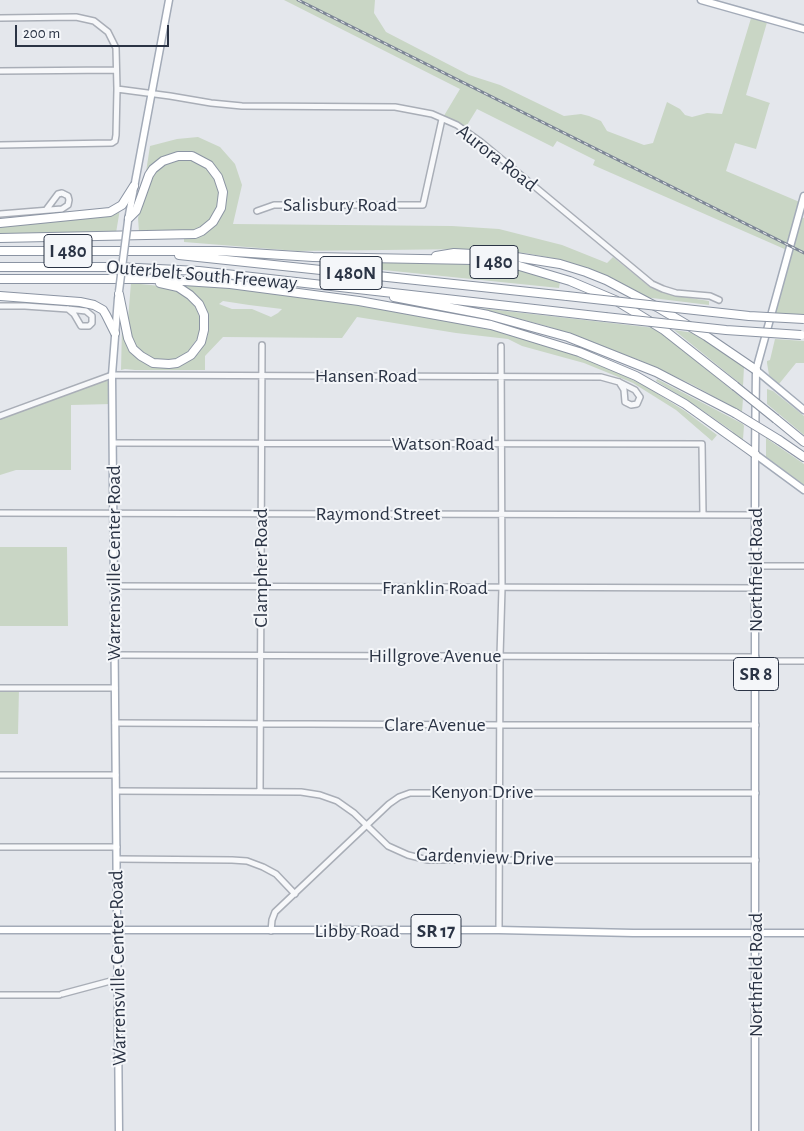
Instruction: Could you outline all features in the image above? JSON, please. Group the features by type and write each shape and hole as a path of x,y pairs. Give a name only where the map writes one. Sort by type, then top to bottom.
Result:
{"highway":[{"path":"0,238 194,234 202,231 213,222 221,208 223,192 218,177 204,161 192,156 178,156 163,161 149,175 136,211 128,220"},
{"path":"0,223 110,212 122,205 134,186"},
{"name":"Outerbelt South Freeway","path":"0,251 220,251 300,257 467,260 502,263 543,272 582,285 615,300 651,321 804,442"},
{"name":"Outerbelt South Freeway","path":"136,252 437,281 749,316 804,318"},
{"path":"412,259 451,253 510,256 552,262 586,272 606,280 657,307 706,336 756,370"},
{"name":"Outerbelt South Freeway","path":"0,267 102,266 170,269 734,331 802,335"},
{"path":"0,280 153,278 201,281 286,290 435,314 518,333 579,352 611,364 641,379 685,404 755,454"},
{"path":"119,292 128,338 133,349 141,356 152,363 169,364 177,363 191,355 201,342 204,330 204,315 199,304 178,287 133,279"},
{"name":"Outerbelt South Freeway","path":"343,288 488,315 552,332 595,347 656,372 735,413 804,457"},
{"path":"0,296 80,302 94,305 106,315 115,333"}],"main road":[{"name":"Warrensville Center Road","path":"119,1131 112,376 119,292 128,220 168,0"},
{"path":"701,0 804,29"},
{"name":"Northfield Road","path":"755,1131 756,370 804,196"},
{"path":"756,370 804,410"},
{"path":"755,454 804,490"},
{"name":"Libby Road","path":"0,930 500,930 804,933"}],"street":[{"path":"0,18 76,17 94,21 108,32 116,48 117,89 116,135 115,141 112,143 0,145"},
{"path":"0,71 116,70"},
{"name":"Aurora Road","path":"117,89 152,93 211,104 395,108 416,110 442,118 481,142 652,284 676,293 710,296 718,300"},
{"name":"Salisbury Road","path":"257,211 274,205 422,205 442,118"},
{"path":"0,214 46,210 65,207 69,200 68,196 62,193 58,194 46,210"},
{"path":"0,306 68,309 90,313 93,320 92,323 88,326 80,326 74,314 68,309"},
{"name":"Clampher Road","path":"260,791 262,345"},
{"path":"500,930 501,346"},
{"name":"Hansen Road","path":"0,416 112,376 601,377 619,382 639,393 638,404 631,405 626,402 624,390 619,382"},
{"name":"Watson Road","path":"113,443 702,444 703,515"},
{"name":"Raymond Street","path":"0,514 756,515"},
{"path":"756,566 804,566"},
{"name":"Franklin Road","path":"115,586 756,588"},
{"name":"Hillgrove Avenue","path":"115,655 500,656 804,661"},
{"path":"0,688 115,688"},
{"name":"Clare Avenue","path":"115,723 756,725"},
{"path":"0,775 116,775"},
{"name":"Gardenview Drive","path":"116,791 260,791 301,792 320,795 346,807 388,846 417,858 440,860 756,860"},
{"name":"Kenyon Drive","path":"271,931 275,912 389,804 399,797 410,793 756,793"},
{"path":"0,847 117,847"},
{"path":"117,859 247,861 276,874 295,894"},
{"path":"0,995 60,995 118,979"}],"green space":[{"path":"284,0 375,0 374,13 386,32 469,75 500,85 564,116 581,114 589,116 601,121 607,131 644,145 653,143 667,102 680,109 685,115 692,117 707,113 722,114 752,15 768,19 746,95 770,103 756,149 735,143 726,171 802,203 799,217 804,218 804,319 770,319 789,251 593,165 595,160 557,141 553,147 477,109 464,130 442,119 460,89"},
{"path":"198,137 220,147 235,164 242,185 233,224 452,226 499,229 562,245 607,263 613,257 651,288 677,296 709,301 709,305 644,297 625,285 575,265 558,259 525,253 468,249 297,251 184,242 184,238 191,238 224,207 220,173 184,153 172,154 162,158 146,172 150,146 177,139"},
{"path":"175,159 195,161 206,167 213,175 219,188 220,200 217,210 208,222 194,231 139,232 138,218 147,183 157,167"},
{"path":"120,209 116,233 0,235 0,225"},
{"path":"325,261 482,264 513,268 542,275 560,282 559,288 325,264"},
{"path":"131,283 177,290 186,295 196,306 201,323 199,336 186,354 166,361 153,359 144,355 132,343 128,319"},
{"path":"199,284 380,308 509,334 559,349 611,369 645,386 685,411 717,435 712,441 676,410 633,383 584,363 522,346 508,339 456,333 357,317 342,338 223,337 205,356 205,370 121,370 122,327 125,336 153,365 182,365 199,353 208,335 208,323 203,305 199,299 181,285","holes":["223,301 282,309 271,317 252,309 232,309 219,304"]},
{"path":"479,308 655,328 743,399 742,412 691,384 639,360 550,327"},
{"path":"674,330 694,333 744,367 743,386"},
{"path":"775,339 804,341 804,363 796,363 779,384 769,375 767,363 770,360"},
{"path":"112,376 112,404 71,405 71,470 16,470 0,475 0,416"},
{"path":"657,379 743,424 743,439 736,437 732,431 656,381"},
{"path":"767,389 773,391 804,416 804,435 767,404"},
{"path":"766,438 804,464 804,485 766,457"},
{"path":"0,547 67,547 68,626 0,626"},
{"path":"0,688 19,688 18,734 0,734"}],"railway":[{"path":"298,0 804,253"}]}
